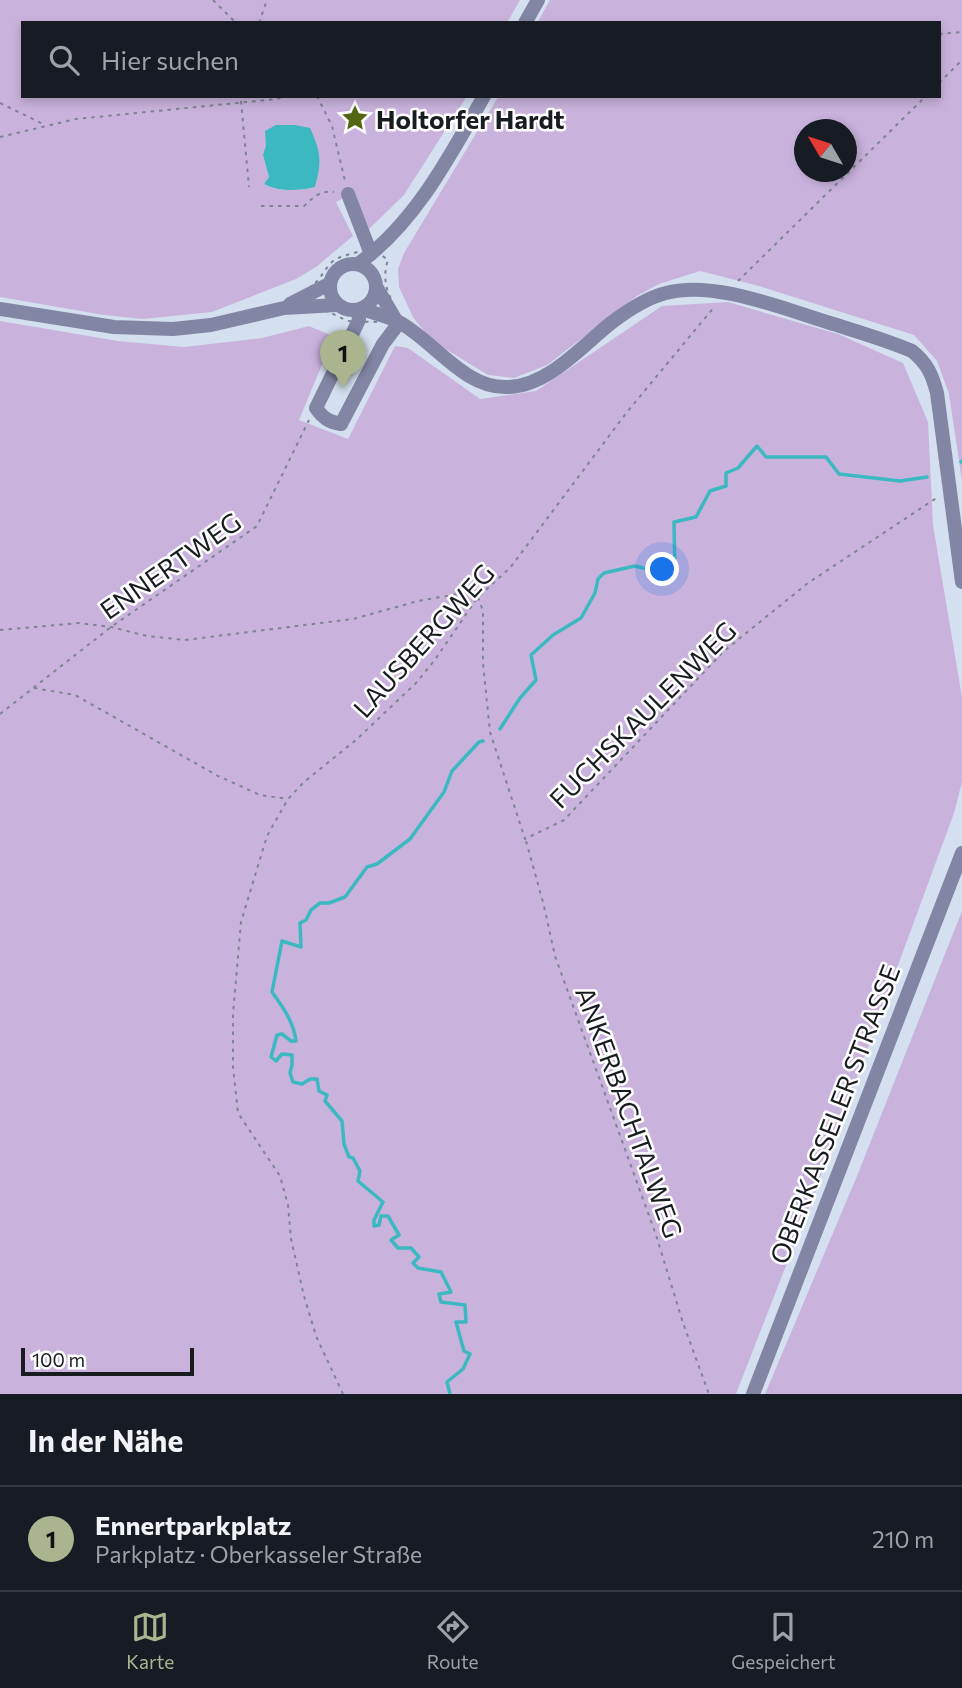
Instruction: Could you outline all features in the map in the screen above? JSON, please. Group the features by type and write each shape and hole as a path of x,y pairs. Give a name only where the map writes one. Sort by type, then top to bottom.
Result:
{"street":[{"path":"526,21 538,0"},
{"path":"358,264 394,232 452,152 483,98"},
{"path":"348,194 373,252"},
{"path":"360,309 372,302 383,256 394,232"},
{"path":"314,303 330,284 337,270 344,265 358,264 367,268 398,322"},
{"path":"330,284 330,293 337,305"},
{"path":"0,309 114,327 173,329 211,325 314,303 337,305 344,309 360,309 398,322 468,375 490,385 508,387 528,383 547,373 640,302 667,292 692,290 726,294 771,305 896,344 925,361 937,393 962,582"},
{"path":"360,309 359,320 316,408 331,422 341,424 383,344 398,322"},
{"name":"OBERKASSELER STRASSE","path":"753,1394 962,853"}],"path":[{"path":"213,0 234,21"},
{"path":"260,21 267,0"},
{"path":"941,34 962,32"},
{"path":"941,81 962,60"},
{"path":"0,137 76,119 279,98"},
{"path":"261,206 304,206 317,194 326,191 348,194 332,126 318,98"},
{"name":"LAUSBERGWEG","path":"343,1394 316,1336 304,1296 291,1239 288,1205 280,1176 238,1113 233,1067 233,1014 242,922 267,836 288,799 304,782 356,740 416,683 478,597 510,568 627,412 726,294 924,98"},
{"path":"242,101 249,187"},
{"path":"0,103 45,125"},
{"path":"314,303 311,286 318,282 335,260 373,252"},
{"name":"ENNERTWEG","path":"0,714 111,627 257,526 316,408"},
{"name":"FUCHSKAULENWEG","path":"478,597 483,611 483,663 490,732 525,839 564,820 735,642 808,583 933,500 950,492"},
{"path":"0,630 79,623 111,627 146,636 185,640 208,639 354,619 418,601 458,594 478,597"},
{"path":"33,688 75,695 218,776 260,795 288,799"},
{"name":"ANKERBACHTALWEG","path":"525,839 555,956 656,1235 683,1324 709,1394"}],"shaded area":[{"path":"0,0 520,0 508,21 21,21 21,98 466,98 404,195 369,229 351,194 336,202 353,236 316,267 296,279 212,312 143,319 0,297","holes":["266,145 315,187 289,190 264,184 269,177 263,155"]},
{"path":"550,0 962,0 962,481 949,394 937,361 914,335 759,286 700,271 659,284 637,296 547,365 514,378 488,375 431,340 413,317 399,287 398,269 404,253 497,98 941,98 941,21 538,21"},
{"path":"728,302 838,334 903,363 928,422 933,525 962,697 962,782 954,813 812,1199 736,1394 0,1394 0,321 118,341 184,347 262,338 309,326 337,338 326,355 299,420 348,439 395,346 408,348 480,399 536,391 662,306"},
{"path":"962,911 962,1394 765,1394 857,1176"}],"water":[{"path":"276,125 310,128 319,157 315,187 289,190 264,184 269,177 263,155 266,145 265,131"}],"waterway":[{"path":"500,729 520,698 536,680 531,655 553,635 581,618 595,593 598,579 604,573 635,566 675,576 674,522 696,517 710,491 726,486 726,473 738,468 757,446 766,457 826,457 839,474 900,481 927,477"},
{"path":"450,1394 447,1382 463,1369 470,1354 464,1351 456,1322 466,1322 465,1305 441,1302 439,1294 451,1292 441,1272 418,1268 413,1263 419,1257 411,1248 398,1248 391,1240 399,1235 388,1216 381,1216 379,1225 374,1226 374,1220 383,1202 358,1181 360,1171 353,1158 349,1157 344,1144 342,1121 325,1101 327,1095 319,1091 317,1079 310,1079 302,1084 293,1082 290,1073 292,1055 282,1054 276,1061 271,1057 277,1035 282,1034 291,1041 296,1041 284,1009 272,992 282,941 301,947 300,923 306,920 311,910 320,903 329,903 345,897 367,867 377,864 410,839 444,792 452,771 483,741"}],"place":[{"name":"Holtorfer Hardt","path":"355,118"},
{"name":"Ennertparkplatz","path":"343,388"}]}
